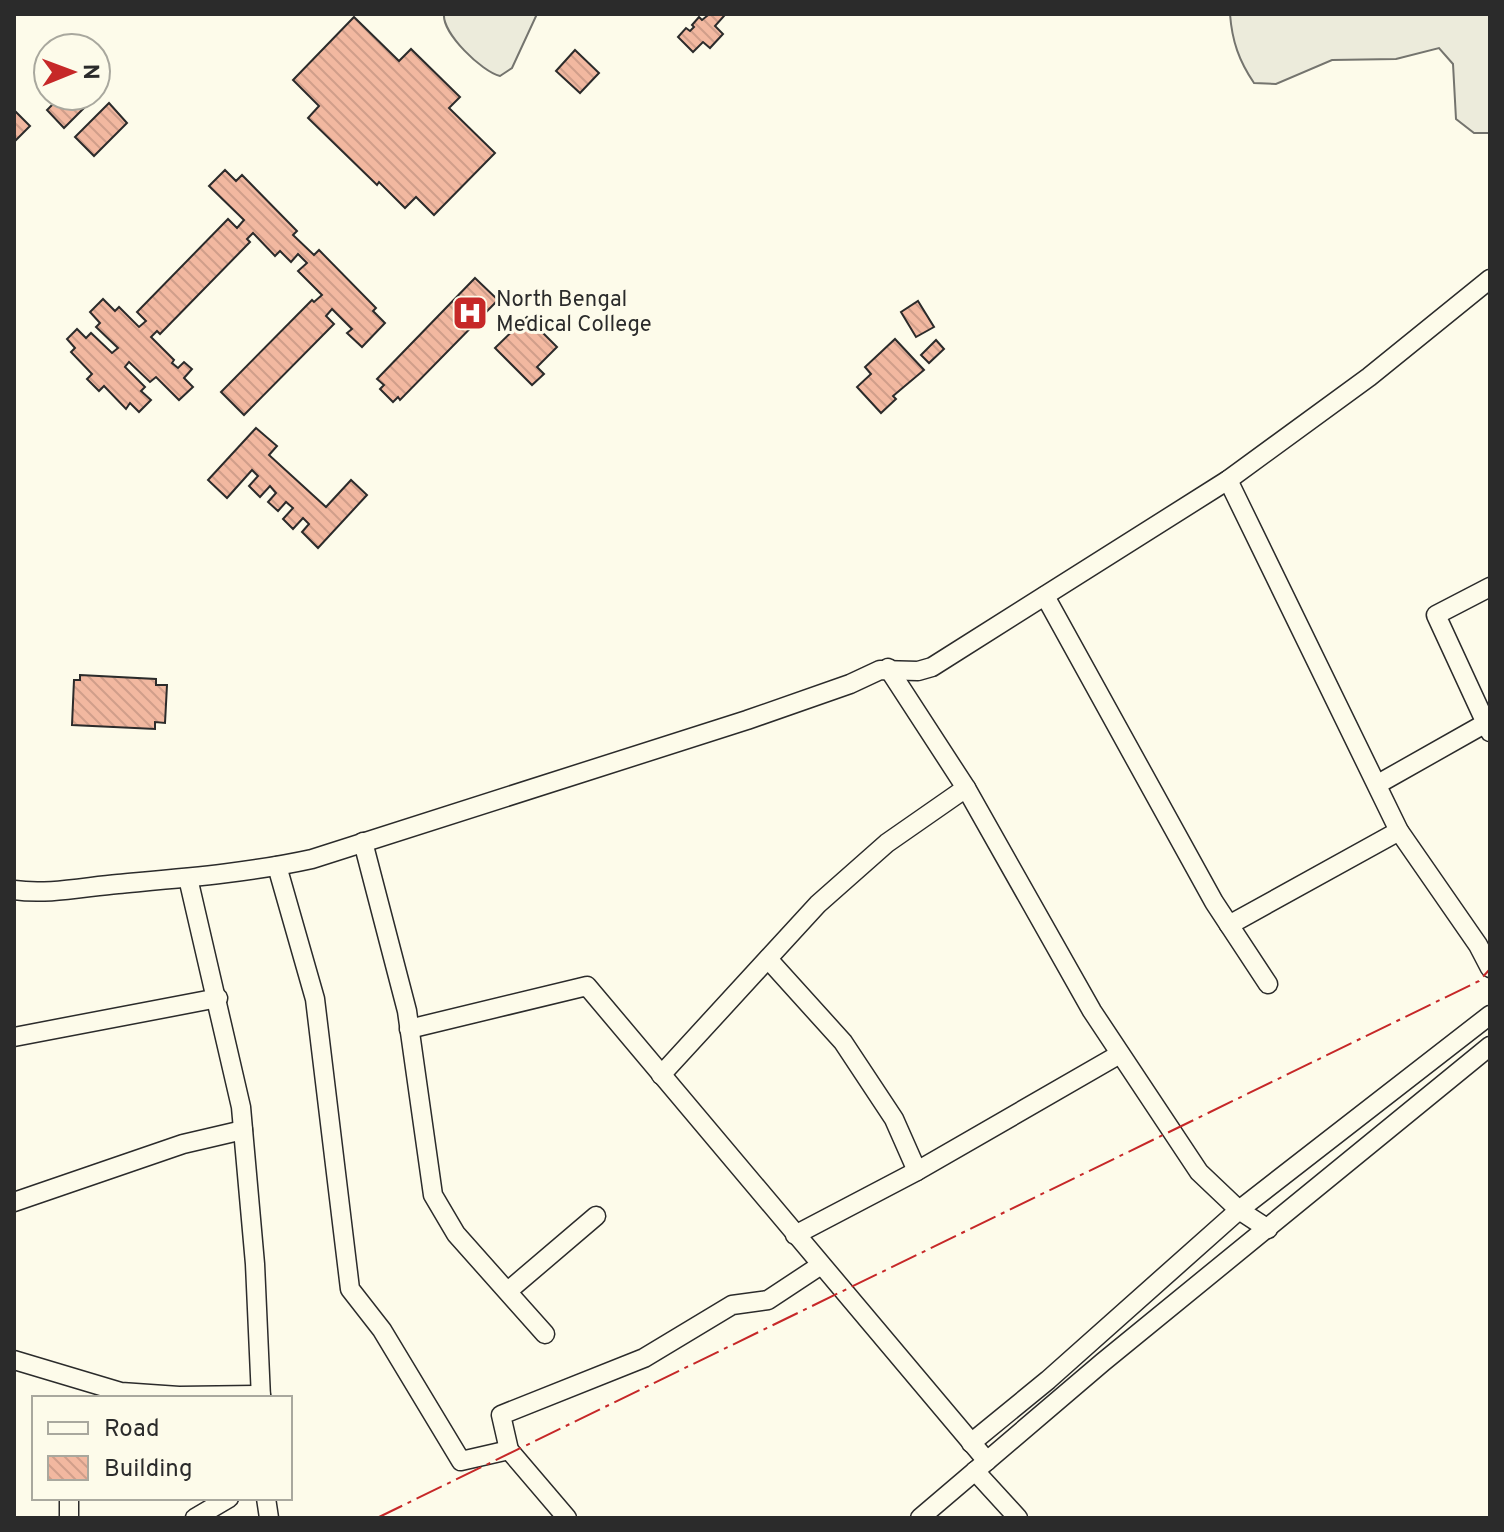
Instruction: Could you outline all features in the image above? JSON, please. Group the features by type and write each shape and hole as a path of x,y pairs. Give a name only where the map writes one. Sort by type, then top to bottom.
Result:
{"street":[{"path":"14,890 66,889 188,878 277,866 363,842 747,720 888,668 918,671 932,667 1228,480 1369,377 1490,279"},
{"path":"1228,480 1399,831 1478,945 1490,968"},
{"path":"1378,784 1488,728 1436,615 1490,587"},
{"path":"1045,596 1229,925 1268,984"},
{"path":"888,668 966,788 1092,1011 1199,1172 1239,1210 1268,1229"},
{"path":"661,1075 818,904 887,843 966,788"},
{"path":"1229,925 1399,831"},
{"path":"363,842 409,1029 433,1195 456,1234 545,1334"},
{"path":"277,866 315,999 350,1289 382,1330 461,1461 509,1450"},
{"path":"14,1360 78,1389 179,1396 261,1396 255,1264 241,1107 188,878"},
{"path":"768,959 843,1042 894,1119 917,1171"},
{"path":"409,1029 587,986 971,1443 981,1466 1018,1518"},
{"path":"14,1037 218,998"},
{"path":"971,1443 1048,1380 1239,1210 1490,1015"},
{"path":"920,1518 1103,1362 1490,1046"},
{"path":"795,1235 917,1171 1120,1054"},
{"path":"14,1202 183,1144 243,1130"},
{"path":"508,1291 596,1216"},
{"path":"567,1518 509,1450 501,1415 644,1358 732,1305 768,1300 821,1265"},
{"path":"195,1518 226,1500"}],"shaded area":[{"path":"444,14 537,14 512,68 500,76 464,51 449,31"},
{"path":"1230,14 1490,14 1490,133 1474,133 1456,119 1453,64 1439,48 1396,59 1332,60 1276,84 1254,83 1237,50"}],"building":[{"path":"705,14 724,16 715,26 723,34 710,48 703,42 693,52 678,37 686,28 690,31 699,17 702,20 707,16"},
{"path":"354,17 399,61 411,49 460,97 449,108 495,153 434,215 416,197 405,208 308,118 319,106 293,80"},
{"path":"575,50 599,73 580,93 556,71"},
{"path":"112,106 127,123 94,156 75,137 100,112 112,112"},
{"path":"14,110 30,126 14,142"},
{"path":"49,112 80,112 64,128"},
{"path":"225,170 236,181 242,175 297,231 293,235 314,255 319,250 376,308 373,311 385,323 362,347 347,333 352,329 332,309 326,316 334,324 244,415 221,392 312,300 314,302 322,295 298,271 307,263 298,254 291,262 280,251 275,256 253,233 247,239 250,242 160,334 157,331 151,337 178,368 184,362 192,369 184,378 193,387 179,400 156,377 150,382 129,362 125,367 145,387 141,391 151,400 139,412 130,403 126,409 104,386 99,391 87,379 92,374 71,352 75,348 67,339 77,329 86,338 91,333 112,353 118,348 96,327 100,323 90,312 103,299 115,311 119,307 139,327 146,321 137,312 228,219 237,228 244,220 209,186"},
{"path":"475,278 498,300 400,400 398,397 393,402 380,389 384,385 377,379"},
{"path":"918,301 934,327 916,337 901,312"},
{"path":"527,317 557,347 537,367 544,374 532,385 495,348"},
{"path":"895,339 924,370 893,396 896,399 881,413 857,387 871,374 865,367"},
{"path":"936,340 944,349 929,363 921,355"},
{"path":"256,428 277,446 269,455 326,507 351,480 367,495 318,548 302,532 309,524 303,518 293,529 283,519 293,508 286,502 278,511 268,502 276,493 270,486 260,497 249,486 258,476 252,470 227,498 208,480"},
{"path":"80,675 156,679 156,685 167,685 165,723 155,722 155,729 72,725 74,680 80,680"}],"power":[{"path":"377,1518 1479,981 1490,969"}],"place":[{"name":"North Bengal Medical College","path":"470,313"}]}
